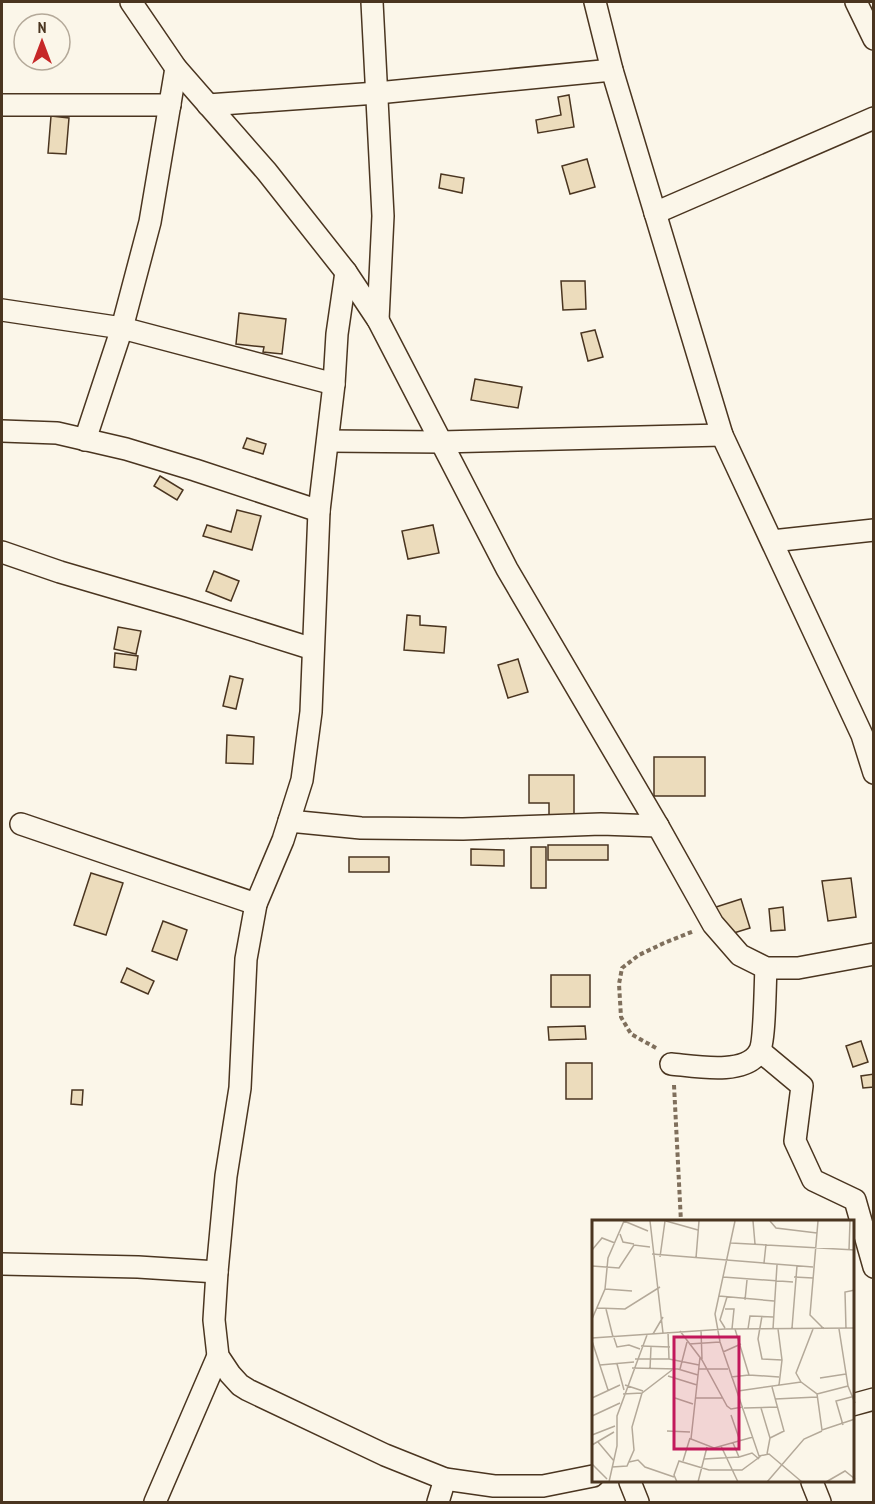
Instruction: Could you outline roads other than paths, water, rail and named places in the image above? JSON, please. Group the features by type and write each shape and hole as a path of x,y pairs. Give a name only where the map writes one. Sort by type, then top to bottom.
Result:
{"street":[{"path":"131,2 176,68 267,172 346,272 378,320 507,569 713,924 740,955 766,968 798,968 873,954"},
{"path":"372,2 383,216 378,320"},
{"path":"595,2 612,70 722,435 868,735 873,773"},
{"path":"856,2 873,39"},
{"path":"85,440 122,328 150,222 176,68"},
{"path":"208,105 377,93 612,70"},
{"path":"2,105 170,105"},
{"path":"655,213 873,118"},
{"path":"346,272 337,334 320,511 311,712 302,780 283,840 256,904 246,959 240,1088 226,1176 217,1272 214,1320 218,1356 230,1374 248,1390 385,1455 445,1479 494,1486 543,1486 592,1476"},
{"path":"2,310 122,328 334,384"},
{"path":"2,431 57,433 126,449 320,511"},
{"path":"327,441 441,442 722,435"},
{"path":"772,541 873,530"},
{"path":"2,552 60,572 313,649"},
{"path":"289,821 361,828 417,829 601,824 658,826"},
{"path":"21,824 256,904"},
{"path":"670,1064 727,1067 749,1063 760,1052 766,968"},
{"path":"760,1052 802,1086 795,1141 813,1180 855,1200 873,1267"},
{"path":"2,1264 138,1267 217,1272"},
{"path":"155,1503 218,1356"},
{"path":"854,1404 873,1399"},
{"path":"438,1503 445,1479"},
{"path":"630,1483 638,1503"},
{"path":"812,1483 820,1503"}]}
